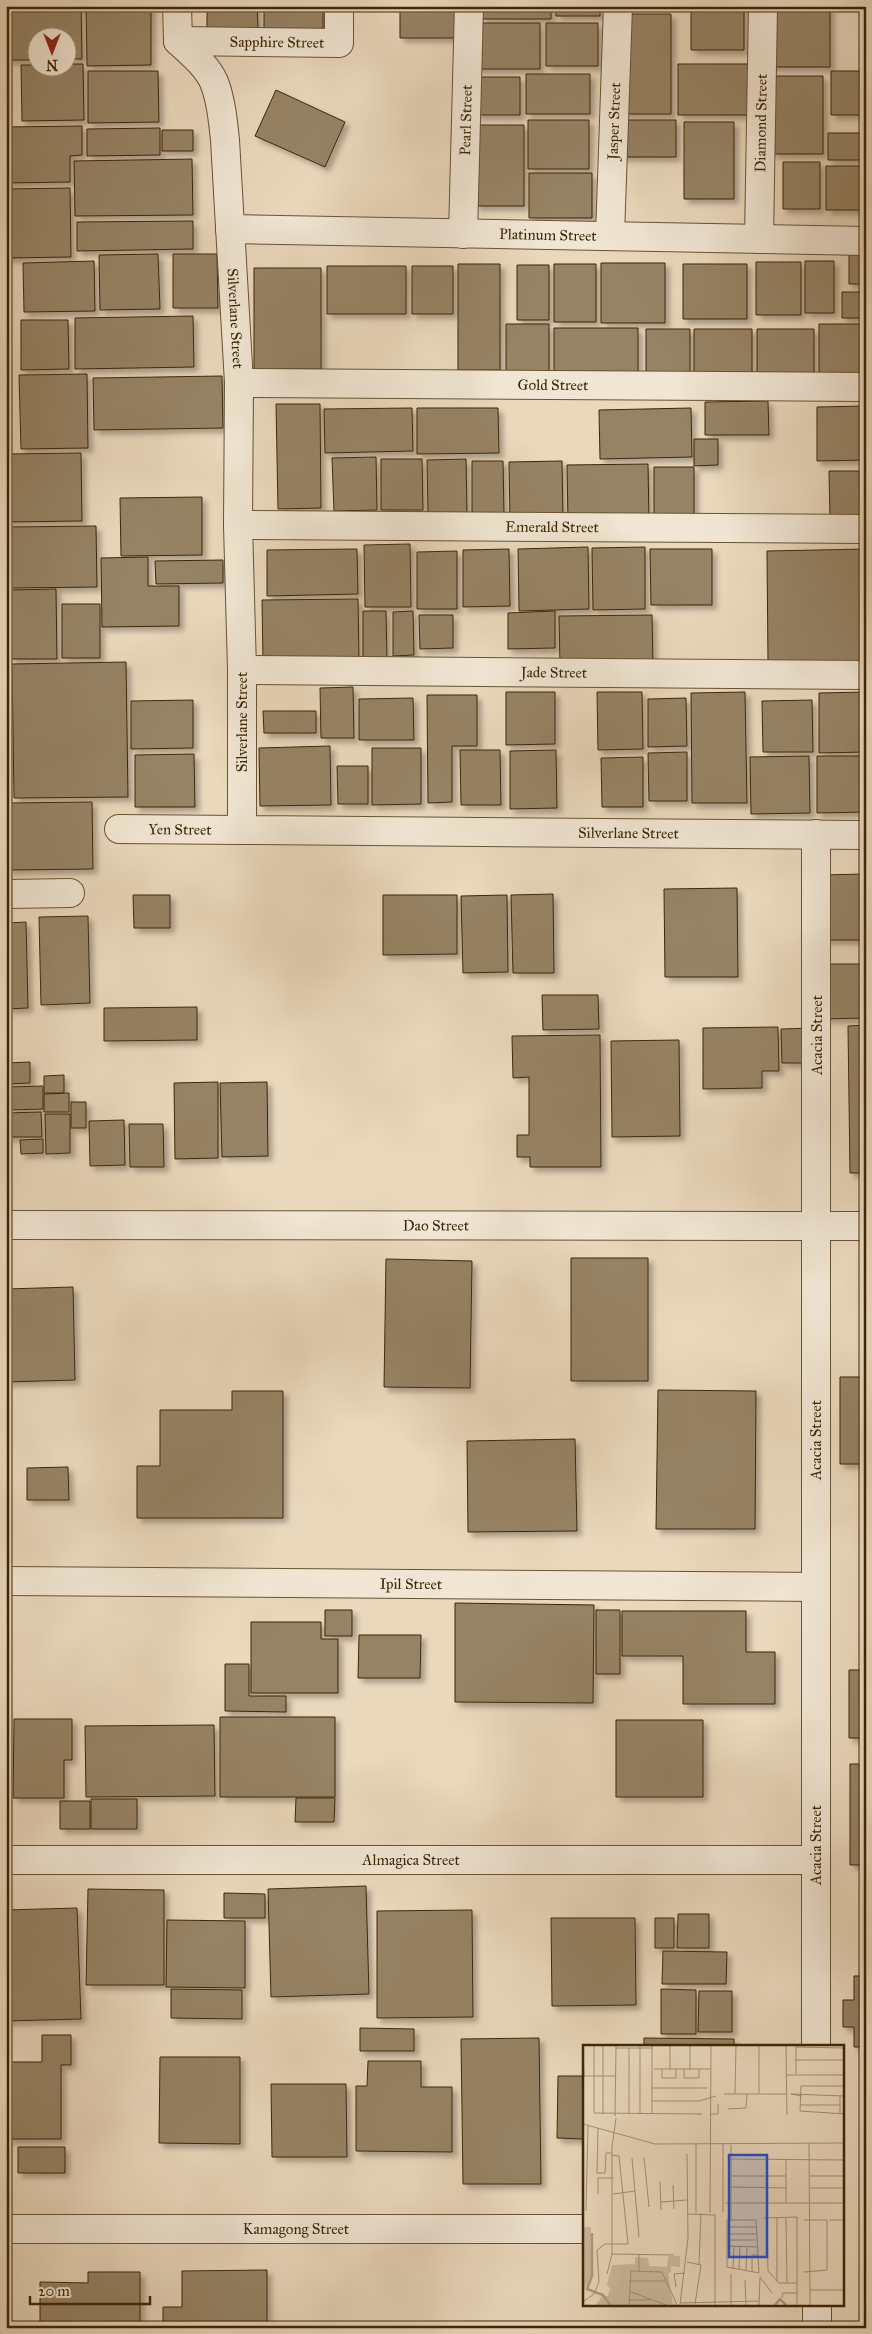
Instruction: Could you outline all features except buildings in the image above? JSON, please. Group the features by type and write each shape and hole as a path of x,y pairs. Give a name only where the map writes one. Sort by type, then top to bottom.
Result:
{"street":[{"path":"177,6 178,41"},
{"name":"Sapphire Street","path":"178,41 340,43 339,6"},
{"name":"Pearl Street","path":"463,234 469,6"},
{"name":"Jasper Street","path":"610,236 618,6"},
{"name":"Diamond Street","path":"759,239 763,6"},
{"name":"Silverlane Street","path":"178,41 196,58 213,81 222,115 239,383 238,525 242,670 242,830 866,835"},
{"name":"Platinum Street","path":"230,229 866,241"},
{"name":"Gold Street","path":"239,383 866,387"},
{"name":"Emerald Street","path":"238,525 866,529"},
{"name":"Jade Street","path":"242,670 866,675"},
{"name":"Yen Street","path":"118,829 242,830"},
{"name":"Acacia Street","path":"816,834 816,2045"},
{"path":"6,894 70,893"},
{"name":"Dao Street","path":"6,1225 866,1226"},
{"name":"Ipil Street","path":"6,1581 815,1587"},
{"name":"Almagica Street","path":"6,1860 816,1860"},
{"name":"Kamagong Street","path":"6,2229 583,2229"},
{"path":"817,2306 817,2328"}]}
